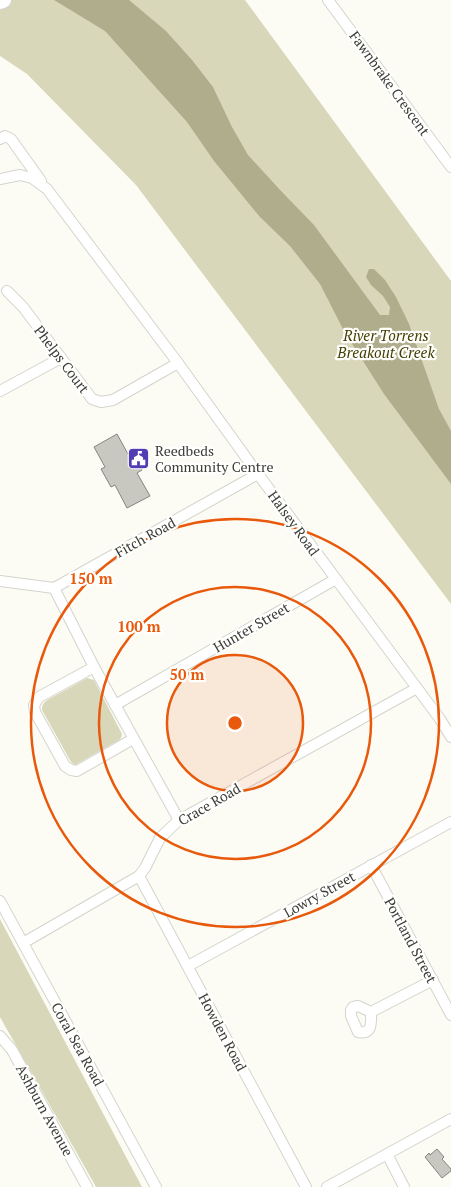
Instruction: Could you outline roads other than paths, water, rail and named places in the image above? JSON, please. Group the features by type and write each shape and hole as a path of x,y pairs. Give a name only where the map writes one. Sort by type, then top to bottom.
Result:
{"street":[{"name":"Fawnbrake Crescent","path":"328,0 451,166"},
{"name":"Halsey Road","path":"0,139 5,136 10,139 47,188 440,719 451,737"},
{"name":"Halsey Road","path":"0,179 20,175 32,178 47,188"},
{"name":"Phelps Court","path":"7,291 23,307 92,399 101,402 113,400 178,363"},
{"path":"0,391 61,358"},
{"name":"Fitch Road","path":"54,588 258,474"},
{"name":"Hunter Street","path":"115,705 336,579"},
{"path":"0,581 54,588 94,667 179,820"},
{"path":"94,667 39,697 34,705 35,712 66,766 73,771 77,771 133,739"},
{"name":"Crace Road","path":"23,943 139,876 160,838 179,820 417,688"},
{"name":"Lowry Street","path":"188,966 451,822"},
{"name":"Portland Street","path":"371,865 451,1015"},
{"name":"Howden Road","path":"139,876 306,1187"},
{"name":"Coral Sea Road","path":"0,901 156,1187"},
{"path":"371,1012 433,980"},
{"name":"Ashburn Avenue","path":"0,1036 12,1050 87,1187"},
{"path":"327,1187 451,1119"},
{"path":"387,1154 404,1187"}],"water":[{"name":"River Torrens Breakout Creek","path":"54,0 129,0 166,31 213,87 248,155 314,225 380,315 389,315 390,307 366,277 369,269 374,269 385,280 396,297 409,324 439,409 451,431 451,484 384,394 344,331 320,284 290,246 260,217 214,161 187,122 105,31"}],"place":[{"name":"Reedbeds Community Centre","path":"139,458"}]}
